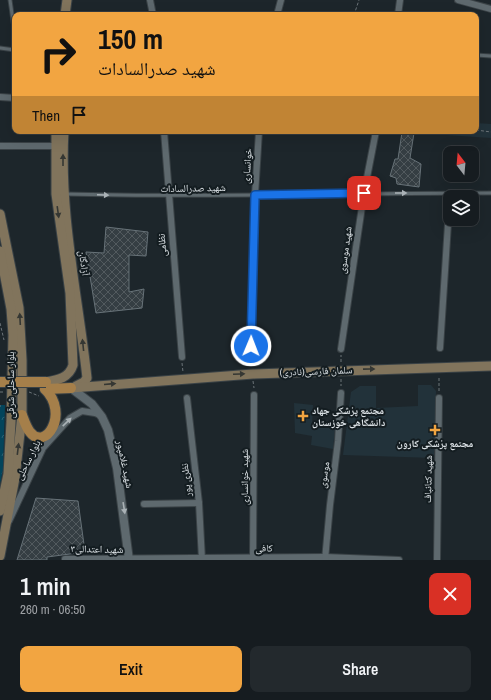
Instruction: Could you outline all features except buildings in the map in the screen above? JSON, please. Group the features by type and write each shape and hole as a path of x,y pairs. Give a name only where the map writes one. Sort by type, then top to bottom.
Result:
{"main road":[{"path":"65,12 67,0"},
{"path":"70,12 71,0"},
{"name":"آزادگان","path":"46,386 61,379 71,371 73,365 70,293 56,194 56,134"},
{"name":"آزادگان","path":"64,134 64,194 87,378 80,385 71,388"},
{"name":"بلوار ساحلی شرقی","path":"0,214 19,308 22,360 22,415 15,478 0,556"},
{"name":"بلوار ساحلی شرقی","path":"0,251 11,309 12,336 11,422 8,474 0,511"},
{"name":"سلمان فارسی(نادری)","path":"46,386 71,388 253,374 491,366"},
{"path":"0,382 46,386"},
{"path":"22,415 30,433 36,436 46,435 51,432 56,419 56,406 46,386"},
{"path":"0,388 46,386"}],"street":[{"path":"150,0 152,12"},
{"path":"278,12 281,0"},
{"path":"398,12 400,0"},
{"path":"458,0 491,9"},
{"path":"0,97 12,98"},
{"name":"نظامی","path":"164,134 168,197 182,357"},
{"name":"خوانساری","path":"251,346 255,195 259,134"},
{"name":"شهید موسوی","path":"341,349 364,193 375,134"},
{"path":"0,146 55,146"},
{"path":"440,348 448,226"},
{"name":"شهید غلامپور","path":"71,388 86,399 102,417 108,430 117,468 129,560"},
{"name":"موسوی","path":"325,558 338,441 341,393"},
{"name":"شهید خوانساری","path":"253,559 254,395"},
{"name":"نظری پور","path":"187,398 199,503 202,559"},
{"name":"شهید کتانباف","path":"437,560 439,398"},
{"name":"بلوار ساحلی","path":"6,527 43,448 52,437 70,418 82,412 95,413 102,417"},
{"path":"144,504 199,503"},
{"name":"کافی","path":"129,560 325,558 399,560"},
{"name":"شهید اعتدالی۳","path":"65,559 129,560"}],"lane":[{"path":"10,0 12,14"},
{"path":"0,48 12,50"},
{"path":"479,55 491,56"},
{"name":"شهید صدرالسادات","path":"64,194 168,197 443,193"},
{"name":"شهید صدرالسادات","path":"479,193 491,193"}],"path":[{"path":"355,12 359,0"},
{"path":"479,130 491,132"}],"shaded area":[{"path":"479,123 491,124 491,138 431,134 479,134"},
{"path":"418,385 431,385 436,391 434,458 343,455 351,392 360,386 376,386 376,408 418,406"},
{"name":"مجتمع پزشکی جهاد دانشگاهی خوزستان","path":"294,403 313,405 312,427 335,428 333,449 311,445 312,436 295,433"}],"green space":[{"path":"0,405 5,405 3,470 0,484"}],"place":[{"name":"مجتمع پزشکی جهاد دانشگاهی خوزستان","path":"303,416"},
{"name":"مجتمع پزشکی کارون","path":"435,430"}],"route":[{"path":"251,346 255,195 364,193"}]}
